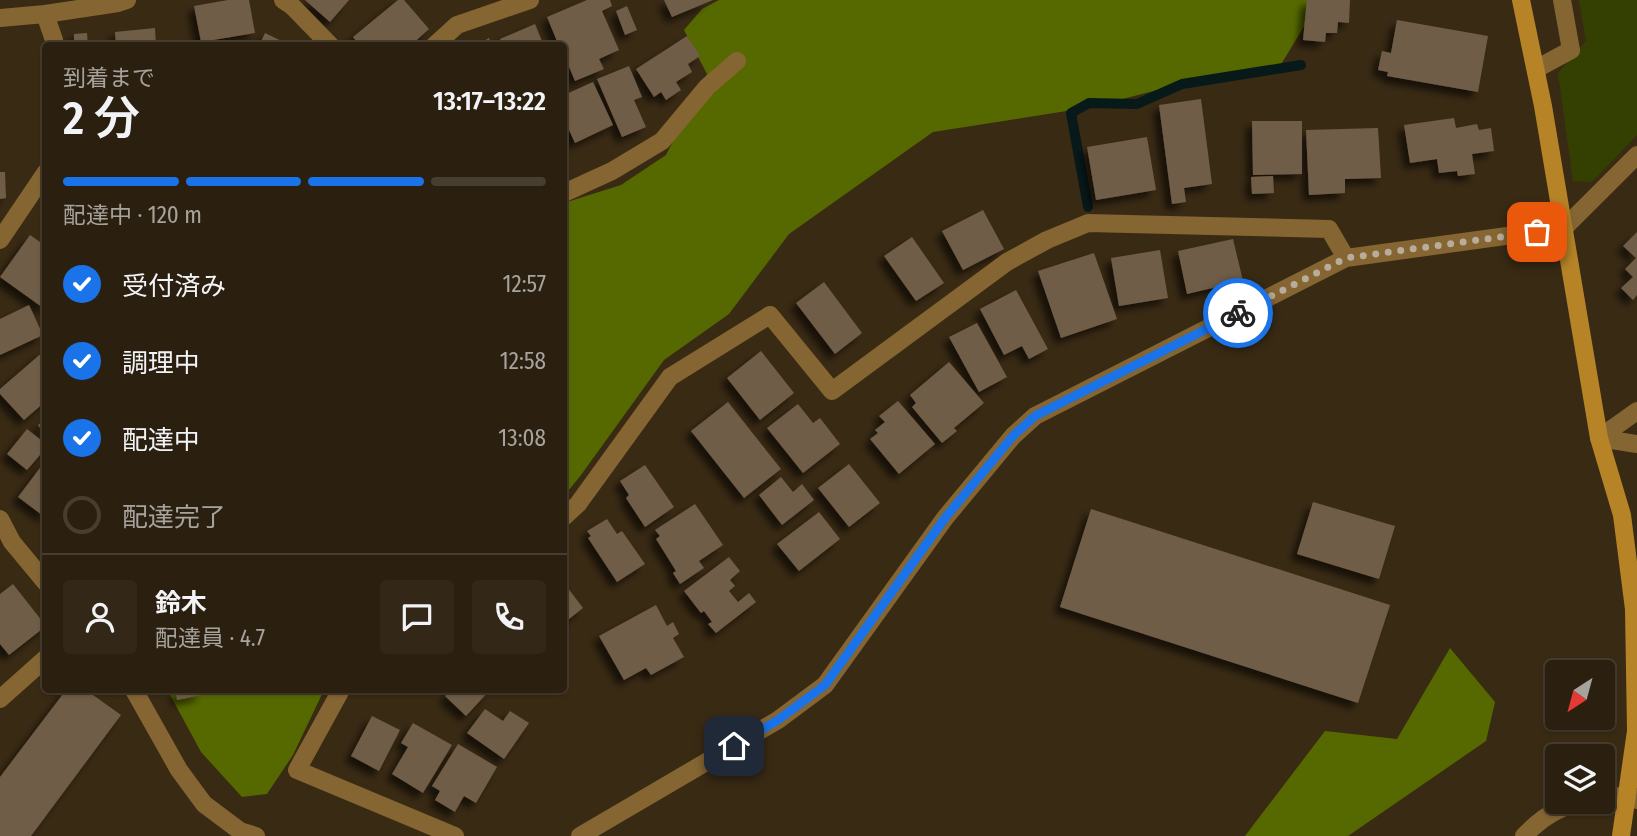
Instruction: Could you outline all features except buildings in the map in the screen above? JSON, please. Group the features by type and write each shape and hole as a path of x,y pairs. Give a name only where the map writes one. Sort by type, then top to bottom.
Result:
{"street":[{"path":"0,18 45,14 127,0"},
{"path":"284,0 327,42"},
{"path":"438,42 457,25 530,0"},
{"path":"1521,0 1564,228 1598,438 1622,515 1634,608 1636,731 1632,798 1621,836"},
{"path":"1536,69 1571,50 1562,0"},
{"path":"45,14 54,42"},
{"path":"567,191 612,171 662,141 707,87 737,61"},
{"path":"580,836 778,720 825,685 945,518 1013,436 1035,416 1346,258 1564,228 1637,155"},
{"path":"0,240 42,178"},
{"path":"567,514 578,504 670,377 770,315 832,391 1007,262 1047,240 1088,223 1329,229 1346,258"},
{"path":"1598,438 1637,411"},
{"path":"1598,438 1637,444"},
{"path":"0,519 12,542 42,578"},
{"path":"0,699 42,662"},
{"path":"136,693 180,770 204,804 240,831 256,836"},
{"path":"339,693 298,770 455,836"},
{"path":"1524,836 1538,821 1552,814"}],"green space":[{"path":"719,0 1311,0 1308,20 1277,71 1207,77 1092,107 933,132 789,234 729,314 664,360 567,492 567,202 621,185 666,155 707,74 684,30 702,9"},
{"path":"1579,0 1637,0 1637,135 1592,182 1573,181 1558,73 1586,41"},
{"path":"1450,648 1495,702 1486,741 1348,836 1245,836 1325,731 1397,739"},
{"path":"169,693 323,693 293,755 267,794 242,797 201,752"}],"waterway":[{"path":"1088,207 1071,113 1089,103 1137,104 1182,84 1301,65"}],"way so far":[{"path":"1238,313 1346,258 1537,232"}],"route":[{"path":"734,746 778,720 825,685 945,518 1013,436 1035,416 1238,313"}]}
